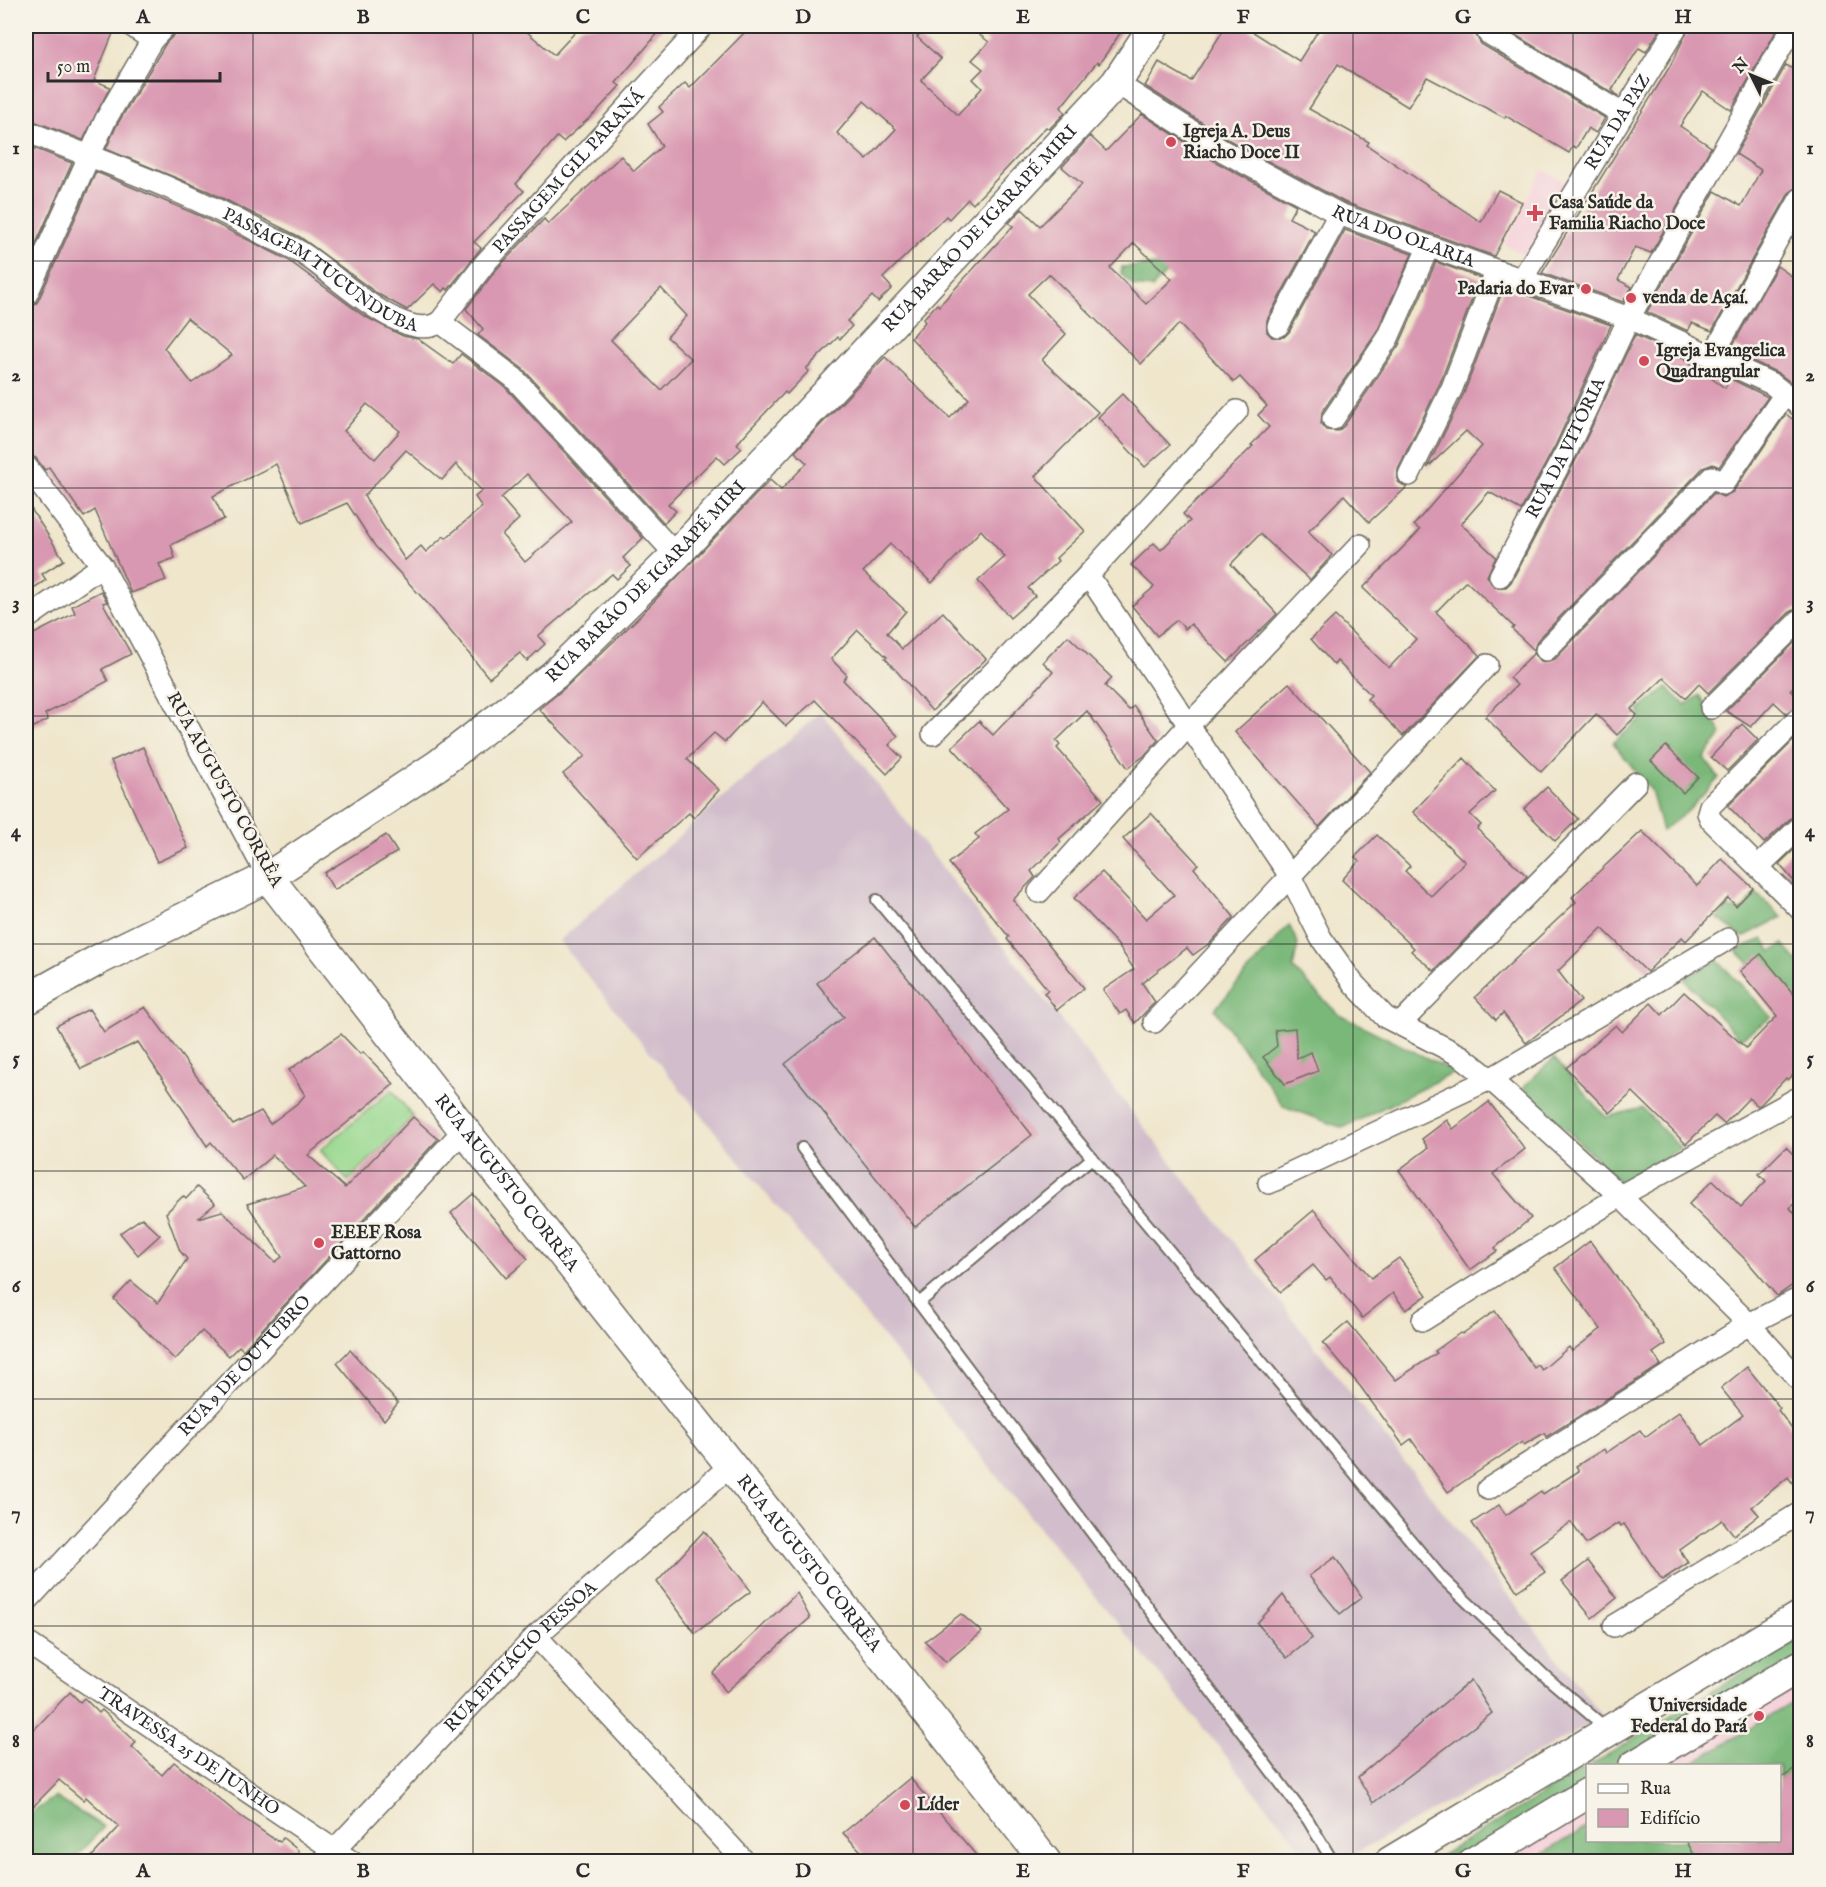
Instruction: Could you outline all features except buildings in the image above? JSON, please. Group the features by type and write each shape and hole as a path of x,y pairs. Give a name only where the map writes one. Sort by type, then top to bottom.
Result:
{"main road":[{"name":"RUA BARÃO DE IGARAPÉ MIRI","path":"26,1000 98,960 268,877 438,765 517,706 554,675 617,616 676,555 1116,83 1154,26"},
{"name":"RUA AUGUSTO CORRÊA","path":"268,877 464,1130 1046,1862"},
{"path":"1390,1862 1800,1616"},
{"path":"1637,1764 1800,1666"},
{"path":"1474,1862 1586,1794"}],"street":[{"path":"26,296 91,157 106,119 159,33 132,26"},
{"name":"RUA DA PAZ","path":"1522,279 1621,113 1677,26"},
{"name":"RUA DA VITÓRIA","path":"1500,576 1567,450 1629,318 1793,26"},
{"name":"PASSAGEM GIL PARANÁ","path":"440,322 486,262 696,28"},
{"path":"1488,33 1621,113"},
{"name":"RUA DO OLARIA","path":"1116,83 1223,151 1340,214 1428,248 1629,318 1772,384 1796,402"},
{"name":"PASSAGEM TUCUNDUBA","path":"26,131 192,197 303,254 395,321 421,328 431,328 440,322 514,378 676,555"},
{"path":"1713,355 1800,200"},
{"path":"1278,326 1340,214"},
{"path":"1333,419 1388,338 1428,248"},
{"path":"1410,475 1452,388 1496,272"},
{"path":"1546,650 1712,477 1723,484 1796,402"},
{"path":"933,734 1088,575 1237,411"},
{"name":"RUA AUGUSTO CORRÊA","path":"26,466 102,566 268,877"},
{"path":"1039,892 1187,727 1360,545"},
{"path":"26,619 102,566"},
{"path":"1088,575 1187,727 1290,876 1321,938 1353,983 1385,1017 1461,1056 1490,1079 1620,1196 1749,1324 1800,1381"},
{"path":"1711,708 1800,620"},
{"path":"1154,1022 1487,665"},
{"path":"1800,717 1710,806 1708,813 1711,820 1760,866 1800,909"},
{"path":"1400,1024 1636,783"},
{"path":"1760,866 1800,827"},
{"path":"1269,1183 1490,1079 1728,939"},
{"path":"1423,1320 1620,1196 1800,1097"},
{"name":"RUA 9 DE OUTUBRO","path":"26,1602 464,1130"},
{"path":"1488,1489 1749,1324 1800,1298"},
{"name":"RUA EPITÁCIO PESSOA","path":"329,1855 536,1636 730,1466"},
{"path":"1614,1626 1800,1513"},
{"path":"536,1636 745,1862"},
{"name":"TRAVESSA 25 DE JUNHO","path":"26,1642 329,1855 352,1862"}],"lane":[{"path":"877,900 1442,1578 1546,1677 1609,1730"},
{"path":"802,1148 1308,1820 1333,1862"},
{"path":"919,1303 1092,1158"}],"shaded area":[{"name":"Casa Saúde da Familia Riacho Doce","path":"1542,170 1567,182 1528,257 1504,244"},
{"path":"821,712 1603,1717 1341,1861 1312,1861 559,941"},
{"name":"Universidade Federal do Pará","path":"1800,1666 1800,1861 1474,1862 1586,1794 1586,1842 1781,1842 1781,1764 1636,1764"}],"green space":[{"path":"1190,248 1152,288 1134,286 1121,274 1122,267 1158,265"},
{"path":"1667,687 1685,705 1700,695 1722,734 1704,758 1719,778 1687,812 1662,831 1651,790 1613,743 1641,719 1639,710"},
{"path":"1756,893 1782,917 1743,937 1717,918 1727,908 1742,911"},
{"path":"1289,925 1298,943 1293,968 1338,1014 1455,1072 1343,1128 1283,1106 1215,1009"},
{"path":"1763,939 1772,952 1783,944 1798,962 1800,961 1800,1003 1792,1008 1736,950"},
{"path":"1717,960 1772,1017 1740,1039 1684,979"},
{"path":"1554,1058 1606,1117 1642,1108 1680,1148 1624,1186 1523,1087"},
{"path":"392,1090 413,1117 348,1181 320,1150"},
{"path":"1800,1638 1800,1659 1624,1764 1592,1764"},
{"path":"1800,1698 1800,1861 1530,1862 1586,1828 1586,1842 1781,1842 1781,1764 1691,1764"},
{"path":"1586,1768 1586,1787 1462,1861 1431,1862"},
{"path":"55,1797 104,1827 73,1859 74,1861 26,1861 26,1817"}],"place":[{"name":"Igreja A. Deus Riacho Doce II","path":"1171,142"},
{"name":"Casa Saúde da Familia Riacho Doce","path":"1535,213"},
{"name":"Padaria do Evar","path":"1586,289"},
{"name":"venda de Açaí.","path":"1631,298"},
{"name":"Igreja Evangelica Quadrangular","path":"1644,361"},
{"name":"EEEF Rosa Gattorno","path":"319,1243"},
{"name":"Universidade Federal do Pará","path":"1759,1716"},
{"name":"Líder","path":"905,1805"}]}
